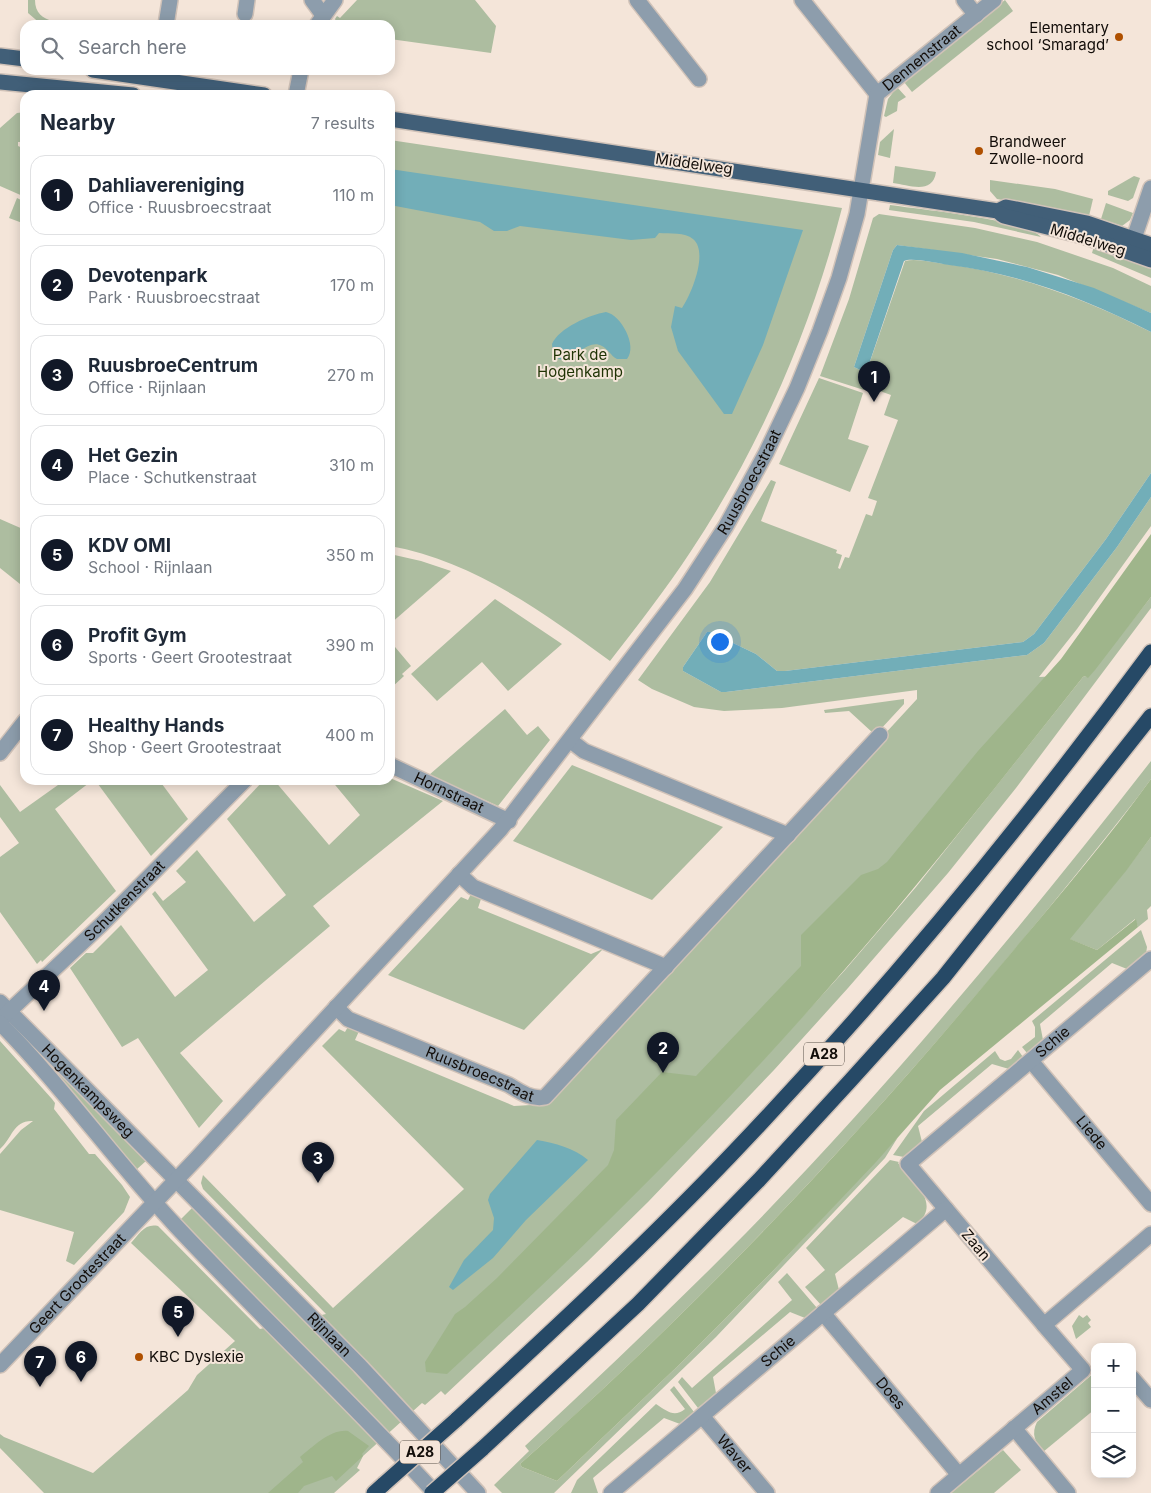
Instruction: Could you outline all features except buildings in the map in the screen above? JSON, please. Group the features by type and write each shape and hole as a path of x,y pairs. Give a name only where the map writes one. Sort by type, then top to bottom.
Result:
{"highway":[{"name":"A28","path":"379,1489 600,1287 794,1088 997,853 1151,652"},
{"name":"A28","path":"433,1493 638,1304 759,1180 943,978 1151,716"}],"main road":[{"path":"0,56 20,59"},
{"path":"127,75 230,90"},
{"path":"0,82 82,90"},
{"name":"Middelweg","path":"395,120 862,188 998,211 1004,216 1075,234 1131,245 1151,244"},
{"name":"Middelweg","path":"1131,245 1151,260"}],"street":[{"path":"167,20 170,0"},
{"path":"312,0 320,20"},
{"path":"320,20 335,0"},
{"path":"637,0 699,80"},
{"path":"802,0 877,94"},
{"path":"964,0 976,15"},
{"name":"Dennenstraat","path":"862,188 877,94 994,0"},
{"path":"297,90 300,75"},
{"name":"Ruusbroecstraat","path":"176,1180 509,820 571,741 699,569 766,454 797,388 830,306 848,251 862,188"},
{"path":"1131,245 1151,188"},
{"path":"0,753 20,727"},
{"name":"Ruusbroecstraat","path":"336,1007 348,1019 509,1084 521,1092 540,1098 550,1094 880,735"},
{"path":"571,741 584,751 788,835"},
{"name":"Hornstraat","path":"395,767 509,820"},
{"name":"Schutkenstraat","path":"2,1014 85,940 240,785"},
{"path":"460,874 473,887 666,967"},
{"name":"Schie","path":"908,1164 1151,959"},
{"name":"Hogenkampsweg","path":"2,1014 176,1180"},
{"name":"Hogenkampsweg","path":"2,1014 26,1050 155,1201"},
{"name":"Liede","path":"1031,1061 1151,1204"},
{"name":"Zaan","path":"908,1164 1044,1325"},
{"name":"Geert Grootestraat","path":"0,1365 176,1180"},
{"name":"Rijnlaan","path":"176,1180 367,1374 478,1493"},
{"path":"155,1201 175,1226 384,1438 433,1493"},
{"name":"Schie","path":"610,1493 946,1209"},
{"path":"1044,1325 1151,1234"},
{"name":"Does","path":"823,1313 959,1475"},
{"name":"Amstel","path":"938,1493 1089,1365 1044,1325"},
{"path":"1136,1383 1151,1400"},
{"name":"Waver","path":"702,1416 766,1493"},
{"path":"1014,1428 1068,1493"}],"green space":[{"path":"28,0 35,0 36,8 40,14 50,20 36,20 28,13"},
{"path":"357,0 475,0 496,26 491,53 395,40 395,20 335,19 337,16 340,18"},
{"path":"1005,0 1013,11 912,92 904,82"},
{"path":"897,87 906,97 898,102 897,111 886,117 884,116 888,99"},
{"path":"17,113 20,113 20,142 18,142 18,146 20,147 20,195 0,186 0,128"},
{"path":"894,129 890,158 878,155 880,142"},
{"name":"Park de Hogenkamp","path":"395,141 842,208 815,298 799,342 761,429 739,471 691,551 662,593 610,661 559,624 506,591 450,563 421,553 395,547"},
{"path":"895,166 936,172 930,184 919,187 893,183"},
{"path":"1134,176 1140,178 1133,198 1128,201 1108,195 1108,191"},
{"path":"990,180 1055,189 1093,199 1089,216 997,199 990,191"},
{"path":"17,198 20,200 20,222 9,218"},
{"path":"1106,203 1133,213 1130,220 1122,226 1101,219"},
{"path":"890,205 995,220 1016,225 1032,231 1041,237 974,222 889,210"},
{"path":"879,214 975,228 1037,242 1113,268 1151,286 1151,313 1058,275 997,259 897,245 893,250 854,367 866,373 905,261 920,260 973,268 1051,289 1151,332 1151,473 1106,539 1034,634 1023,642 777,671 756,654 707,632 683,667 683,671 721,692 726,692 1027,655 1044,643 1117,547 1151,497 1151,526 1077,629 1039,677 1079,675 741,1084 845,970 916,887 1083,677 1088,677 1151,597 1151,608 1016,788 948,873 774,1070 648,1202 587,1262 445,1395 441,1391 425,1405 422,1403 363,1456 357,1468 360,1470 334,1493 44,1493 0,1448 0,1434 93,1473 188,1390 197,1375 235,1341 131,1243 149,1226 158,1226 260,1329 281,1324 179,1221 193,1207 304,1319 326,1314 203,1189 201,1183 203,1175 333,1308 464,1189 322,1046 339,1029 345,1032 349,1025 360,1029 355,1040 514,1106 548,1104 884,740 882,737 917,699 917,690 782,708 724,711 694,707 652,689 638,680 710,582 771,480 776,482 761,521 837,550 836,553 842,555 838,568 840,569 845,557 849,558 866,514 872,516 877,501 868,498 898,420 884,415 891,395 866,386 864,390 820,376 849,299 873,218"},
{"path":"1094,246 1151,268 1151,278 1092,253"},
{"path":"819,378 863,393 848,439 869,446 850,492 779,464"},
{"path":"0,519 20,528 20,584 0,568"},
{"path":"1151,534 1151,597 1095,670 1088,678 1083,677 877,933 702,1126 551,1277 447,1374 426,1372 425,1362 455,1314 497,1278 608,1165 614,1150 616,1120 662,1072 696,1076 801,966 801,935 861,875 878,869 887,862 978,751 1061,659"},
{"path":"395,555 451,571 395,620"},
{"path":"495,599 562,644 508,691 482,662 437,701 411,674"},
{"path":"395,647 411,666 402,674 404,676 395,684"},
{"path":"904,699 904,704 879,731 873,733 849,711 825,713 824,710"},
{"path":"505,709 527,735 538,726 550,740 498,806 429,775"},
{"path":"1151,761 1151,779 1137,798 1066,887 920,1061 766,1228 604,1388 520,1464 522,1467 557,1481 680,1364 770,1274 898,1137 885,1158 716,1337 554,1493 502,1493 494,1485 529,1451 525,1446 747,1232 905,1061 1055,883"},
{"path":"572,765 723,827 652,900 513,841"},
{"path":"1151,779 1151,837 1126,871 1070,939 1097,950 1136,919 1138,927 940,1090 876,1162 770,1274 680,1364 557,1481 522,1467 520,1464 585,1406 710,1286 830,1160 1001,965 1097,850"},
{"path":"395,780 443,801 313,906 330,926 180,1053 223,1101 199,1128 138,1038 122,1047 70,968 86,953 93,953 121,925 175,997 208,970 152,894 155,891 163,901 186,882 176,871 197,850 254,922 286,895 227,819 259,785 278,785 329,845 360,815 335,785 395,785"},
{"path":"0,785 20,812 58,785 86,785 55,809 116,891 42,962 41,960 37,964 0,912 0,857 19,843 0,817"},
{"path":"99,785 163,785 188,819 151,856"},
{"path":"1151,837 1151,906 1147,910 1148,919 1138,927 1135,919 1097,950 1069,939 1126,870"},
{"path":"472,892 482,896 478,908 591,954 603,949 524,1030 388,975 461,897 468,900"},
{"path":"1141,930 1147,947 1146,954 1127,969 1112,963 1040,1024 1043,1040 1027,1053 1022,1047 1035,1037 1035,1027 1032,1021"},
{"path":"0,1041 52,1099 55,1103 54,1109 89,1154 95,1154 130,1197 124,1212 74,1265 66,1261 74,1232 0,1210 0,1154 21,1130 33,1121 26,1122 17,1127 0,1149"},
{"path":"1018,1050 1023,1057 1009,1069 992,1064 918,1126 922,1142 904,1157 893,1155 924,1111 995,1051 1000,1059 1005,1061 1011,1059"},
{"path":"61,1073 147,1160 136,1170 57,1076"},
{"path":"890,1160 899,1162 922,1192 927,1208 924,1216 917,1224 903,1217 835,1274 839,1290 821,1305 805,1287 825,1270 806,1248"},
{"path":"787,1273 817,1308 805,1318 790,1312 713,1377 716,1393 698,1408 678,1382 682,1377 692,1388 792,1300 778,1282"},
{"path":"1079,1315 1083,1318 1087,1315 1091,1320 1088,1323 1091,1327 1076,1339 1072,1326"},
{"path":"1091,1375 1091,1412 1043,1452 1035,1438 1034,1430 1037,1422"},
{"path":"674,1386 694,1412 680,1424 664,1418 593,1478 598,1493 571,1493 577,1480 656,1404 674,1413 685,1409 670,1390"},
{"path":"348,1431 369,1446 362,1454 363,1456 336,1481 332,1476 304,1486 298,1493 268,1493 303,1462 300,1457 316,1444 335,1433"},
{"path":"1003,1450 1021,1470 994,1493 951,1493"}],"water":[{"path":"395,170 803,230 763,345 732,414 724,414 678,351 671,327 675,306 682,308 690,294 697,274 699,253 693,239 682,234 659,233 655,238 631,240 520,226 507,231 494,231 480,222 395,206"},
{"path":"897,245 962,253 1027,267 1094,288 1151,313 1151,332 1078,299 1027,281 976,269 907,260 904,261 866,373 854,367 893,250"},
{"path":"606,312 612,314 617,319 626,332 630,347 627,359 617,359 604,347 597,344 588,346 567,361 559,359 553,354 552,344 561,333 583,319"},
{"path":"1151,473 1151,497 1117,547 1044,643 1027,655 726,692 721,692 683,671 683,667 707,632 756,654 777,671 1023,642 1034,634 1106,539"},
{"path":"537,1140 577,1152 588,1160 526,1220 493,1258 453,1290 449,1287 464,1260 493,1230 494,1218 488,1200 490,1194"}],"place":[{"name":"Elementary school ‘Smaragd’","path":"1119,37"},
{"name":"Brandweer Zwolle-noord","path":"979,151"},
{"name":"Dahliavereniging","path":"874,402"},
{"name":"Het Gezin","path":"44,1011"},
{"name":"Devotenpark","path":"663,1073"},
{"name":"RuusbroeCentrum","path":"318,1183"},
{"name":"KDV OMI","path":"178,1337"},
{"name":"KBC Dyslexie","path":"139,1357"},
{"name":"Profit Gym","path":"81,1382"},
{"name":"Healthy Hands","path":"40,1387"}]}
